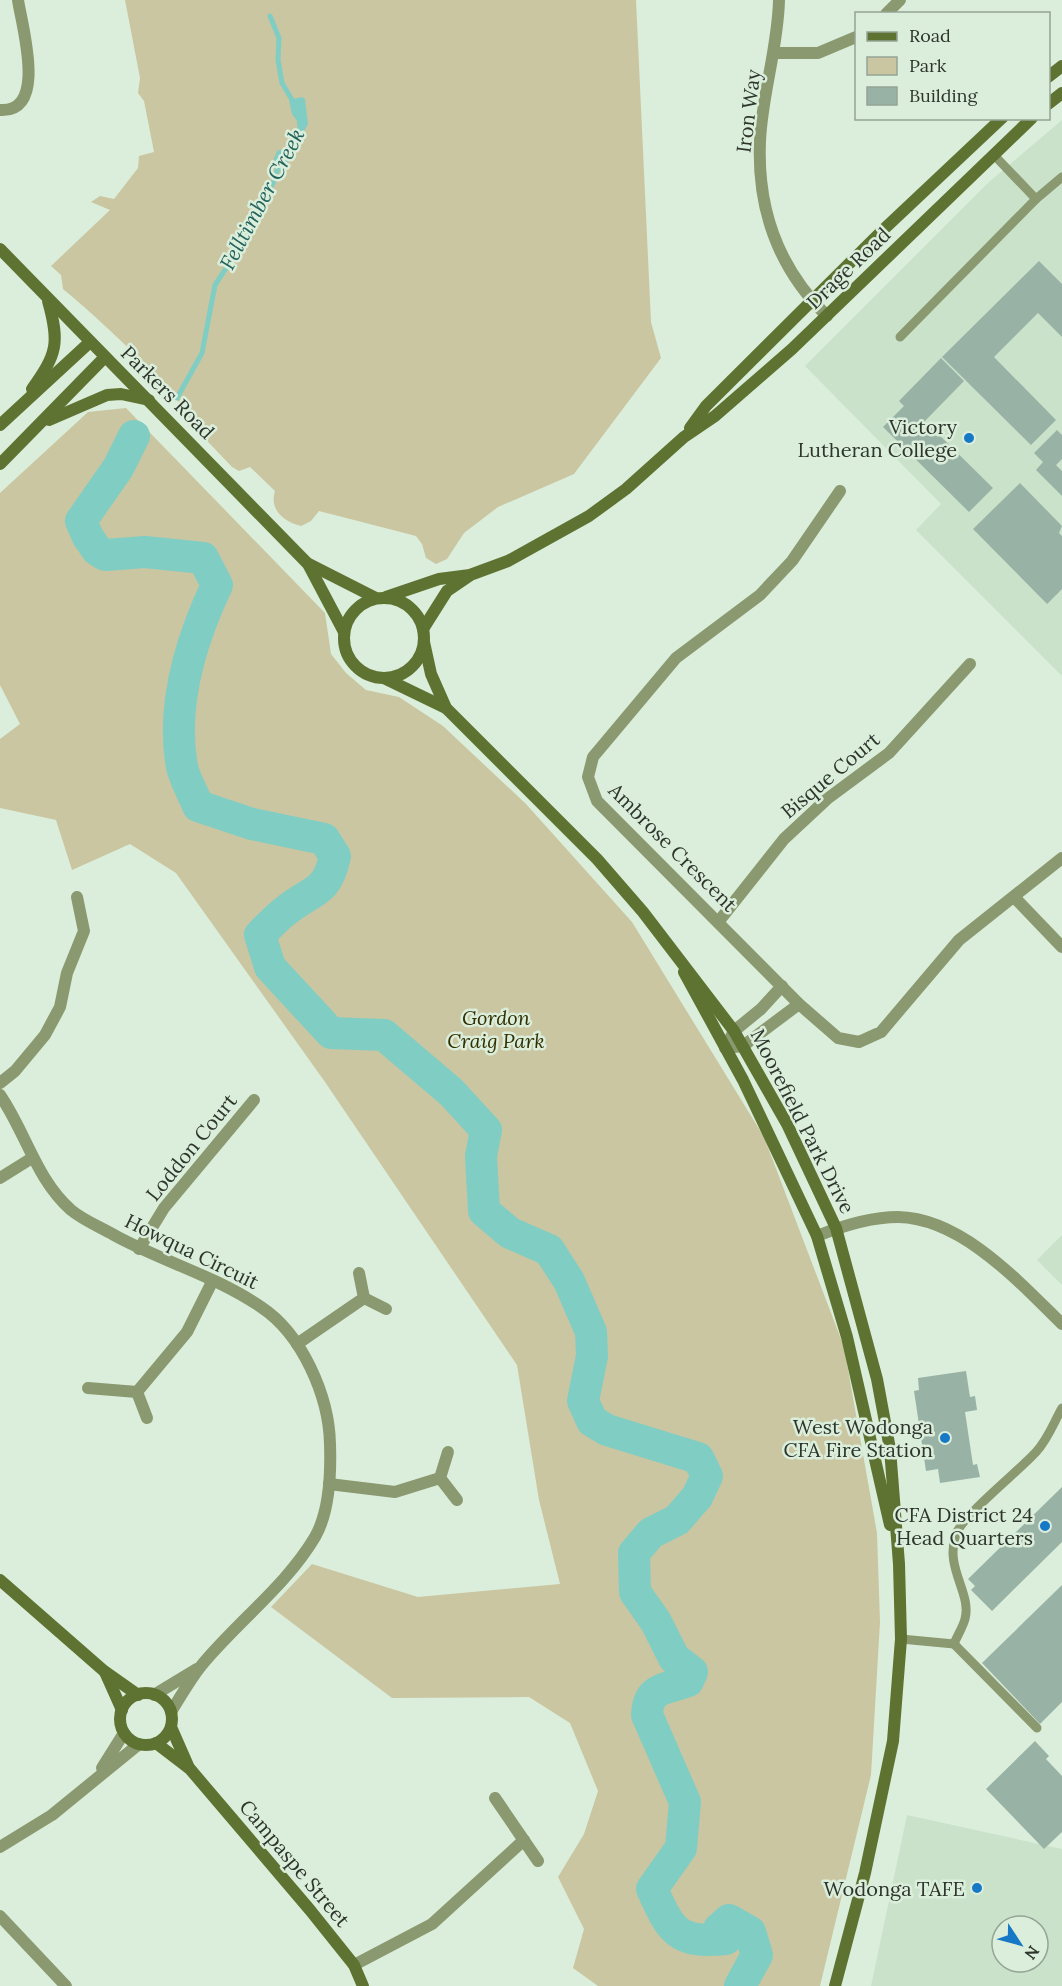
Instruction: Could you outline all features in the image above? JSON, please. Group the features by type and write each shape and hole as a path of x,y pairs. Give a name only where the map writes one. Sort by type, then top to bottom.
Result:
{"main road":[{"path":"1050,75 1062,66"},
{"path":"1050,102 1062,93"},
{"name":"Drage Road","path":"381,598 440,579 470,575 508,561 589,516 626,489 684,436 715,416 827,316 1030,120"},
{"name":"Drage Road","path":"684,436 706,406 930,184 998,122"},
{"path":"993,154 998,122"},
{"name":"Parkers Road","path":"0,249 308,564 344,632"},
{"path":"21,405 54,355 56,329 47,298"},
{"path":"0,425 90,342"},
{"path":"0,464 105,357"},
{"path":"40,424 107,395 121,394 149,400"},
{"name":"Parkers Road","path":"308,564 381,598"},
{"name":"Drage Road","path":"423,629 447,591 470,575"},
{"path":"381,598 405,604 420,619 431,674 446,708 384,678 362,672 354,664 344,644 344,632 355,610 381,598"},
{"path":"384,678 398,675 411,668 420,656 424,642"},
{"name":"Moorefield Park Drive","path":"446,708 597,859 679,958 735,1031 787,1124 836,1228 877,1379 890,1449 900,1564 901,1639 893,1741 866,1873 835,1986"},
{"name":"Moorefield Park Drive","path":"679,958 689,985 749,1091 817,1236 847,1337 900,1564"},
{"path":"0,1580 104,1671 138,1695"},
{"path":"104,1671 122,1710 121,1725 124,1733 139,1744 156,1743 171,1726 171,1712 161,1699 154,1695 138,1695 131,1698 122,1710"},
{"name":"Campaspe Street","path":"171,1726 190,1769"},
{"name":"Campaspe Street","path":"156,1743 190,1769 354,1965 363,1986"}],"street":[{"path":"0,110 12,109 23,100 30,82 18,0"},
{"name":"Iron Way","path":"779,0 775,53 760,141 767,215 778,250 789,271 827,316"},
{"path":"888,12 900,0"},
{"path":"775,53 818,53 855,37"},
{"name":"Ambrose Crescent","path":"840,491 792,561 760,595 676,658 593,757 589,769 590,787 597,801 719,921 799,1004 843,1041 859,1042 874,1037 959,940 1062,858"},
{"name":"Bisque Court","path":"719,921 792,831 827,799 889,753 970,664"},
{"path":"0,1083 15,1071 45,1035 60,1007 67,973 84,931 77,897"},
{"path":"1014,897 1062,948"},
{"path":"725,1048 735,1031 761,1009 782,986"},
{"path":"725,1048 743,1046 799,1004"},
{"name":"Howqua Circuit","path":"0,1095 12,1112 32,1158 56,1195 73,1212 139,1249 262,1307 297,1344 315,1376 330,1423 328,1484 324,1511 316,1536 291,1570 200,1667 171,1712"},
{"name":"Loddon Court","path":"139,1249 165,1208 254,1100"},
{"path":"0,1178 32,1158"},
{"path":"817,1236 836,1228 898,1217 915,1219 972,1244 1009,1272 1062,1324"},
{"path":"359,1273 364,1298"},
{"path":"137,1392 187,1332 212,1282"},
{"path":"364,1298 386,1309"},
{"path":"297,1344 364,1298"},
{"path":"88,1388 137,1392"},
{"path":"137,1392 147,1418"},
{"path":"440,1478 448,1452"},
{"path":"328,1484 395,1492 440,1478"},
{"path":"440,1478 457,1500"},
{"name":"Howqua Circuit","path":"154,1695 200,1667"},
{"path":"97,1776 124,1733"},
{"path":"0,1847 52,1815 139,1744"},
{"path":"495,1798 538,1861"},
{"path":"354,1965 432,1924 524,1840"},
{"path":"0,1916 66,1986"}],"lane":[{"path":"993,154 1036,199"},
{"path":"900,338 1036,199 1062,177"},
{"path":"954,1644 966,1618 952,1551 957,1531 969,1515 1038,1450 1062,1408"},
{"path":"901,1639 954,1644 1037,1728"}],"shaded area":[{"name":"Victory Lutheran College","path":"1062,120 1062,676 916,530 941,504 805,366 989,182"},
{"path":"1062,1235 1062,1285 1037,1260"},
{"name":"Wodonga TAFE","path":"907,1815 1062,1849 1062,1986 871,1986"}],"green space":[{"path":"125,0 636,0 651,322 661,358 574,474 498,507 464,533 447,559 436,564 426,558 422,544 416,536 319,511 311,521 301,526 289,522 276,509 275,491 250,467 239,471 232,467 192,425 186,412 156,376 114,334 63,289 61,275 51,266 110,210 91,202 100,196 114,199 138,168 139,156 154,152 144,101 138,93 140,78"},
{"name":"Gordon Craig Park","path":"126,408 325,613 331,654 346,673 366,690 399,697 443,726 526,804 632,922 764,1137 844,1347 877,1533 880,1622 871,1775 820,1986 598,1986 573,1968 584,1929 558,1877 584,1834 598,1791 570,1723 529,1697 392,1698 271,1607 312,1564 418,1597 560,1584 539,1500 517,1365 325,1082 176,873 130,844 72,870 56,820 0,808 0,739 20,724 0,685 0,493 88,412"}],"water":[{"path":"302,97 305,99 308,124 289,158 286,173 271,166 277,151 291,144 296,136 297,121 292,114 289,100"}],"building":[{"path":"1039,261 1062,284 1062,337 1038,313 994,357 1056,420 1031,445 942,357"},
{"path":"941,358 964,381 925,421 993,488 969,512 883,427 904,406 899,401"},
{"path":"1057,430 1062,435 1062,459 1056,465 1062,471 1062,496 1036,470 1043,462 1034,453"},
{"path":"1020,483 1062,526 1059,533 1062,536 1062,589 1047,604 973,529"},
{"name":"West Wodonga CFA Fire Station","path":"966,1371 970,1397 975,1396 977,1410 965,1412 973,1465 977,1464 980,1477 940,1483 938,1469 926,1471 914,1391 919,1390 918,1378"},
{"path":"1062,1487 1062,1542 992,1611 971,1590 975,1586 968,1579"},
{"path":"1062,1585 1062,1702 1040,1724 982,1663"},
{"path":"1035,1741 1049,1756 1046,1759 1062,1776 1062,1832 1044,1849 986,1789"}],"waterway":[{"name":"Felltimber Creek","path":"270,16 279,38 278,60 282,83 294,103"},
{"name":"Felltimber Creek","path":"177,398 202,353 215,285 246,238 273,183 280,162"},
{"name":"Felltimber Creek","path":"134,436 118,468 81,521 97,550 105,555 145,552 203,558 217,585 199,628 181,697 179,744 182,767 198,806 252,824 324,839 335,856 332,868 323,884 284,912 260,935 270,967 331,1033 384,1035 451,1092 486,1130 481,1156 484,1211 510,1233 549,1250 569,1281 591,1332 592,1356 583,1401 592,1421 607,1430 698,1458 707,1476 697,1497 677,1520 651,1533 634,1553 635,1592 656,1622 674,1658 692,1672 688,1681 660,1690 648,1706 647,1715 685,1802 681,1848 652,1889 671,1925 686,1936 696,1939 726,1939 719,1929 729,1920 750,1932 757,1955 740,1986"}],"place":[{"name":"Victory Lutheran College","path":"969,438"},
{"name":"West Wodonga CFA Fire Station","path":"945,1438"},
{"name":"CFA District 24 Head Quarters","path":"1045,1526"},
{"name":"Wodonga TAFE","path":"977,1888"}]}
